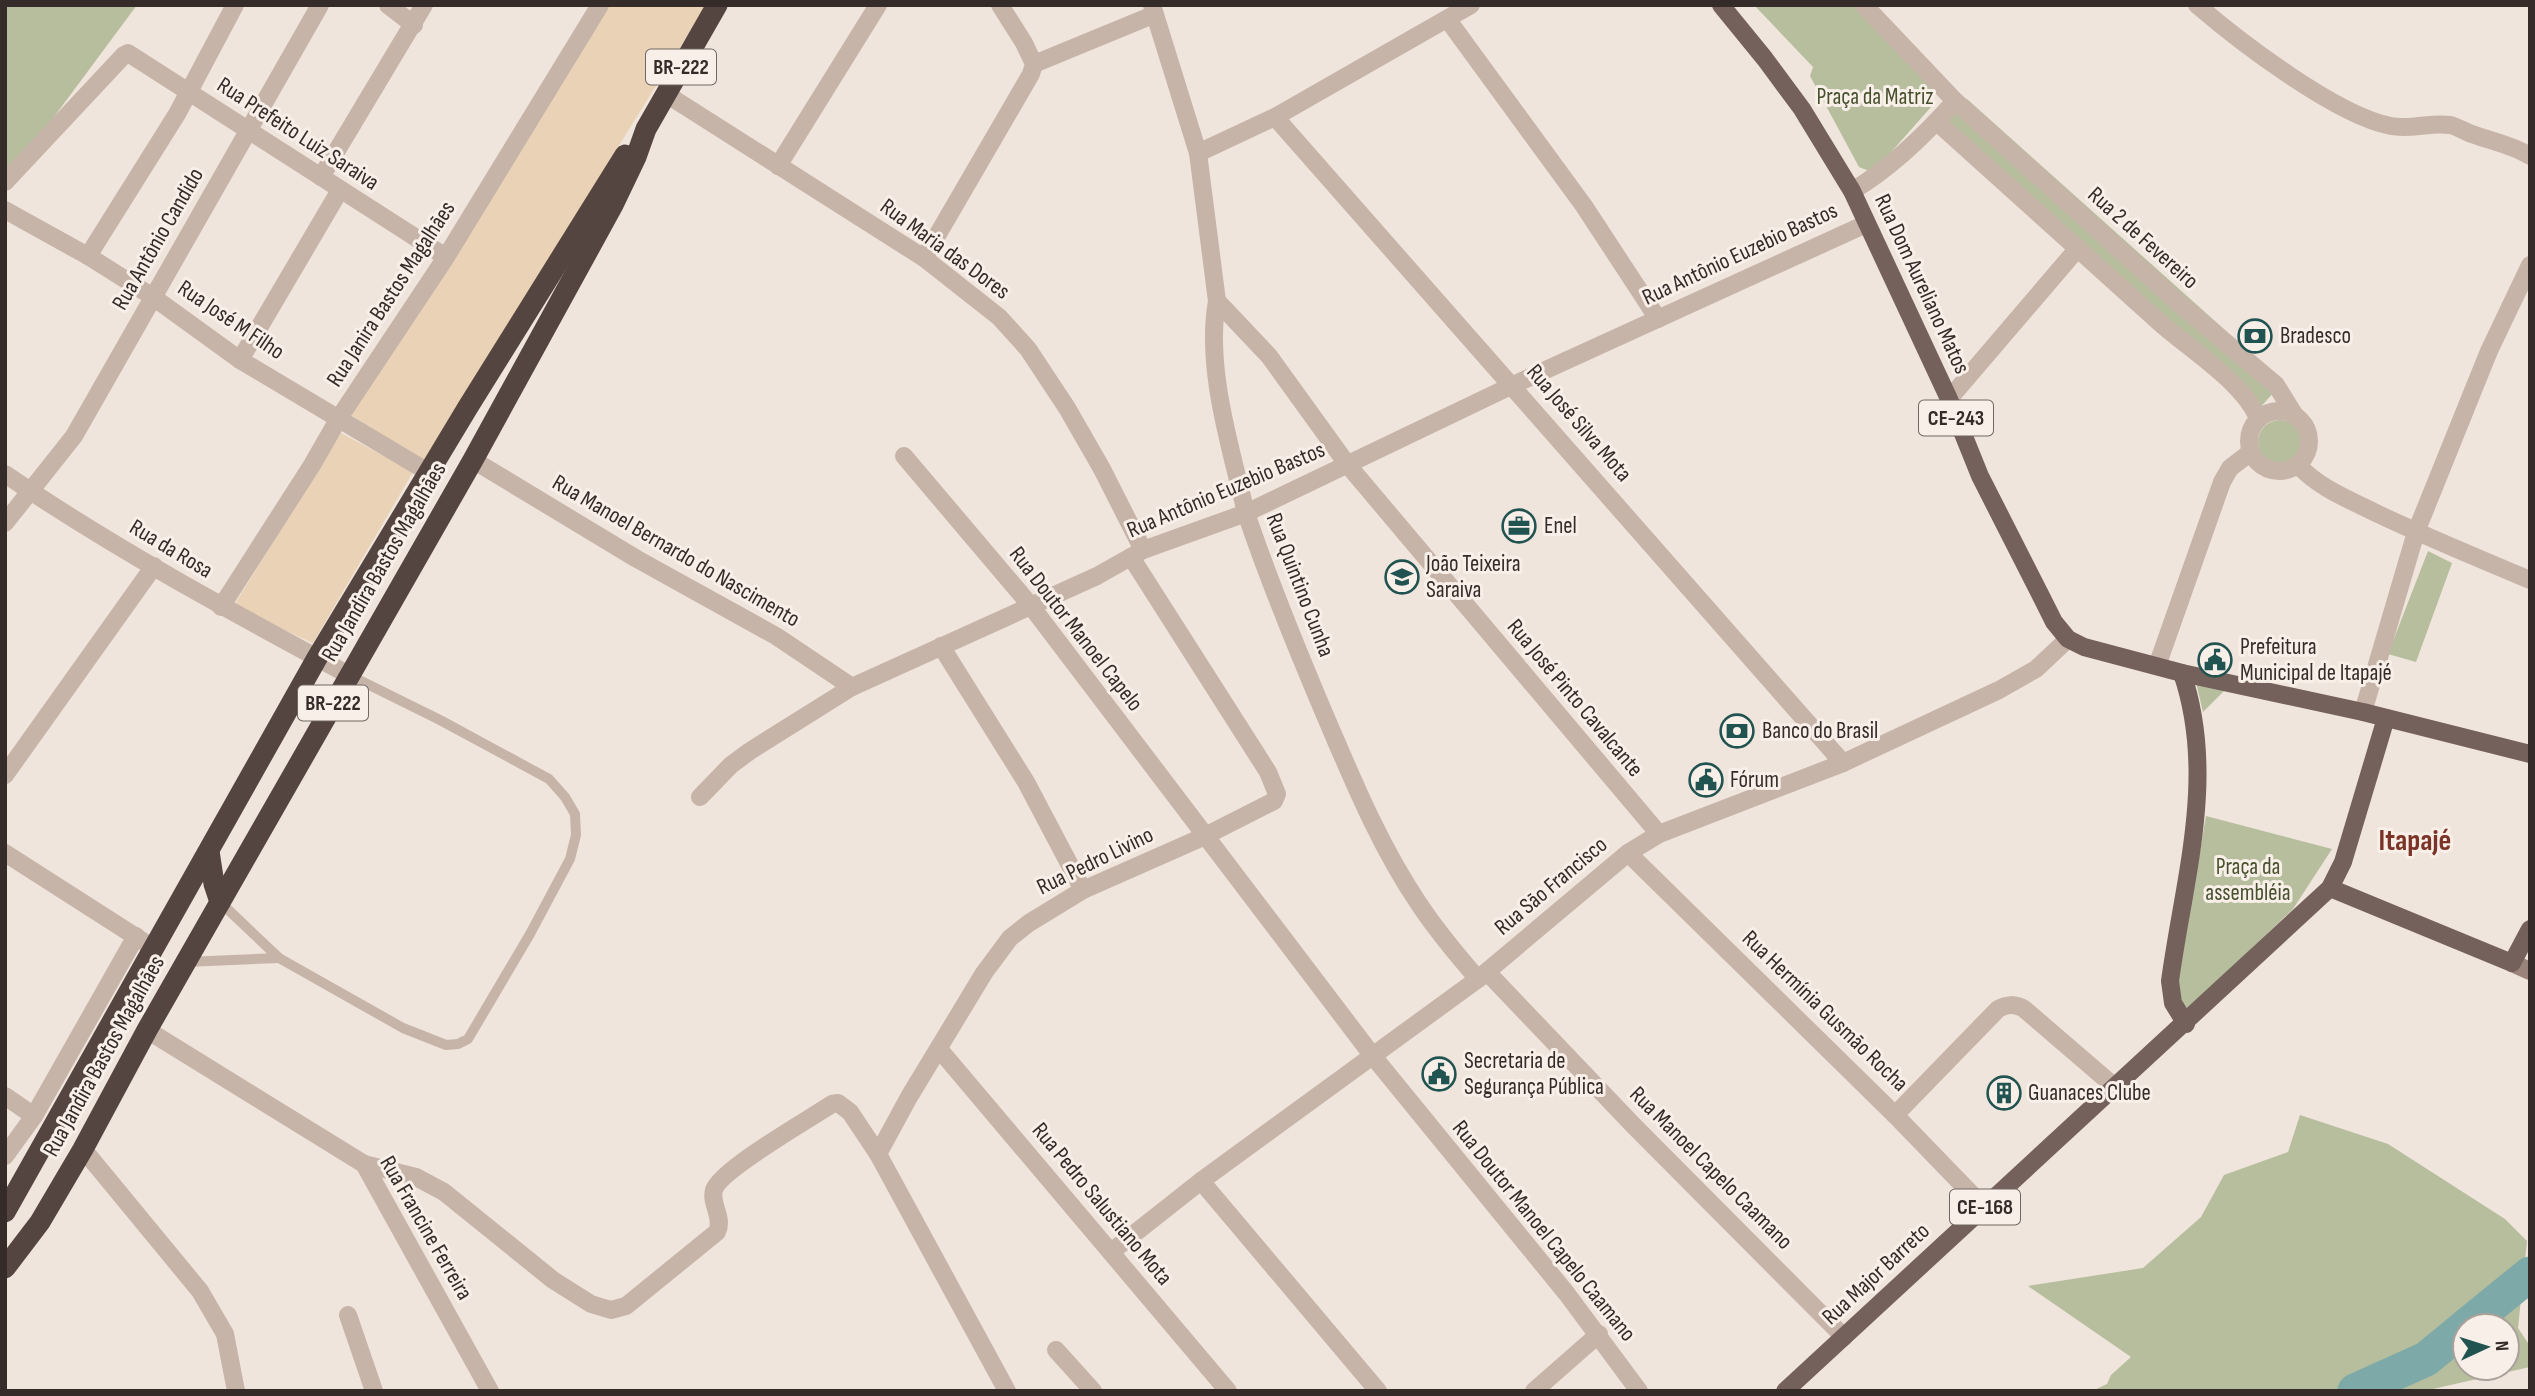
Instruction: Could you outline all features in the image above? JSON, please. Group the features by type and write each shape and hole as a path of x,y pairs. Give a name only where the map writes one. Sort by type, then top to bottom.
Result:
{"highway":[{"name":"Rua Jandira Bastos Magalhães","path":"5,1268 83,1149 147,1030 473,460 613,205 646,129 717,5"},
{"name":"Rua Jandira Bastos Magalhães","path":"5,1212 144,943 209,851 317,658 428,472 627,150 646,129"},
{"path":"209,851 220,902"}],"main road":[{"name":"Rua Dom Aureliano Matos","path":"1721,5 1802,109 1852,191 1949,399 1986,488 2054,622 2068,639"},
{"path":"2068,639 2084,647 2182,673 2363,712 2530,754"},
{"path":"2182,673 2197,729 2196,830 2171,981 2173,1003 2186,1024"},
{"path":"2386,718 2343,862 2330,888 2530,971"},
{"name":"Rua Major Barreto","path":"1785,1391 2186,1024 2330,888"},
{"path":"2512,963 2530,929"}],"street":[{"path":"88,256 177,114 235,5"},
{"name":"Rua Antônio Candido","path":"5,523 74,436 320,5"},
{"path":"388,5 414,25"},
{"path":"321,177 424,5"},
{"name":"Rua Janira Bastos Magalhães","path":"220,607 312,465 339,418 446,257 600,5"},
{"path":"779,166 878,5"},
{"path":"924,258 1031,74 1034,64 1000,5"},
{"path":"1198,153 1275,117 1471,5"},
{"name":"Rua 2 de Fevereiro","path":"1864,5 1955,101 2180,304 2276,385 2294,414"},
{"path":"2197,5 2229,32 2308,86 2361,116 2392,127 2451,125 2513,147 2530,156"},
{"path":"1034,64 1152,10"},
{"name":"Rua Quintino Cunha","path":"1152,10 1198,153 1217,301 1214,349 1227,432 1246,513 1282,616 1375,828 1418,903 1446,942 1483,976"},
{"path":"1448,20 1584,206 1658,319"},
{"name":"Rua Prefeito Luiz Saraiva","path":"5,182 128,53 446,257"},
{"name":"Rua Maria das Dores","path":"666,94 924,258 999,317 1028,349 1067,408 1102,470 1137,554 1268,772 1277,794"},
{"path":"1852,191 1884,170 1937,122 1955,101"},
{"name":"Rua José Silva Mota","path":"1275,117 1843,763"},
{"path":"1937,122 2160,323 2239,390 2252,404 2258,418"},
{"path":"240,360 340,190"},
{"name":"Rua José M Filho","path":"5,210 88,256 153,297 240,360 428,472"},
{"name":"Rua Antônio Euzebio Bastos","path":"700,797 731,765 750,751 852,687 1097,576 1137,554 1246,513 1513,385 1866,223"},
{"path":"1949,399 2078,248"},
{"path":"2363,712 2416,532 2489,351 2530,265"},
{"name":"Rua José Pinto Cavalcante","path":"1217,301 1269,356 1347,464 1659,835"},
{"path":"2276,410 2294,414 2302,421 2309,439 2308,449 2298,465 2289,470 2270,470 2262,466 2251,452 2249,434 2258,418 2276,410"},
{"path":"2157,666 2222,482 2230,468 2251,452"},
{"name":"Rua Doutor Manoel Capelo","path":"904,456 1031,606 1203,836"},
{"name":"Rua Manoel Bernardo do Nascimento","path":"473,460 637,559 776,636 852,687"},
{"path":"2298,465 2314,480 2334,492 2416,532 2530,580"},
{"name":"Rua da Rosa","path":"5,474 220,607 349,675"},
{"path":"5,775 155,566"},
{"name":"Rua São Francisco","path":"1111,1252 1371,1055 1483,976 1628,853 1659,835 1843,763 1999,690 2036,669 2068,639"},
{"path":"941,646 1026,782 1083,890"},
{"name":"Rua Pedro Livino","path":"878,1154 984,973 1010,938 1083,890 1267,806 1274,801 1277,794"},
{"name":"Rua Doutor Manoel Capelo Caamano","path":"1203,836 1371,1055 1599,1334 1639,1391"},
{"path":"5,853 144,943 34,1116 5,1156"},
{"name":"Rua Hermínia Gusmão Rocha","path":"1628,853 1895,1115 1985,1208"},
{"name":"Rua Manoel Capelo Caamano","path":"1483,976 1844,1337"},
{"path":"1895,1115 1998,1009 2013,1004 2023,1009 2115,1087"},
{"name":"Rua Francine Ferreira","path":"147,1030 363,1164 490,1391"},
{"name":"Rua Pedro Salustiano Mota","path":"939,1049 1227,1391"},
{"path":"5,1096 34,1116"},
{"path":"363,1164 393,1169 416,1177 444,1192 553,1280 591,1304 611,1310 626,1306 717,1232 719,1222 713,1194 718,1183 751,1157 832,1104 838,1103 850,1112 878,1154 1007,1391"},
{"path":"83,1149 200,1291 225,1334 236,1391"},
{"path":"1202,1181 1378,1391"},
{"path":"348,1315 374,1391"},
{"path":"1534,1391 1599,1334"},
{"path":"1056,1350 1093,1391"}],"lane":[{"path":"220,902 279,958 403,1028 438,1042 458,1044 468,1039 530,934 570,859 576,835 575,814 565,797 549,779 349,675"},
{"path":"186,962 279,958"}],"green space":[{"path":"5,5 137,5 5,183"},
{"name":"Praça da Matriz","path":"1754,5 1855,5 1929,83 1934,94 1931,107 1878,167 1869,171 1859,167 1810,76 1813,67"},
{"path":"1967,99 2283,382 2257,411 1942,128"},
{"path":"2280,420 2289,421 2296,426 2301,433 2301,451 2296,458 2289,463 2280,464 2271,463 2264,458 2259,451 2258,442 2259,433 2264,426 2271,421"},
{"path":"2428,551 2452,563 2416,662 2388,654"},
{"path":"2195,678 2227,688 2203,712"},
{"name":"Praça da assembléia","path":"2206,816 2332,849 2293,909 2188,1009 2175,998"},
{"path":"2300,1115 2388,1144 2505,1219 2527,1241 2520,1312 2451,1312 2451,1382 2464,1382 2424,1391 2092,1391 2107,1384 2111,1375 2131,1357 2028,1286 2143,1268 2201,1217 2224,1175 2288,1152"},
{"path":"2521,1332 2530,1346 2530,1367 2521,1369"}],"sand":[{"path":"607,5 706,5 423,462 351,415"},
{"path":"341,433 413,472 313,643 233,607"}],"waterway":[{"path":"2483,1312 2530,1274"},
{"path":"2355,1391 2426,1359 2451,1338"}],"place":[{"name":"Bradesco","path":"2255,336"},
{"name":"Enel","path":"1519,526"},
{"name":"João Teixeira Saraiva","path":"1402,577"},
{"name":"Prefeitura Municipal de Itapajé","path":"2215,660"},
{"name":"Banco do Brasil","path":"1737,731"},
{"name":"Fórum","path":"1706,780"},
{"name":"Secretaria de Segurança Pública","path":"1439,1074"},
{"name":"Guanaces Clube","path":"2004,1093"}],"district":[{"name":"Itapajé","path":"2415,841"}]}
